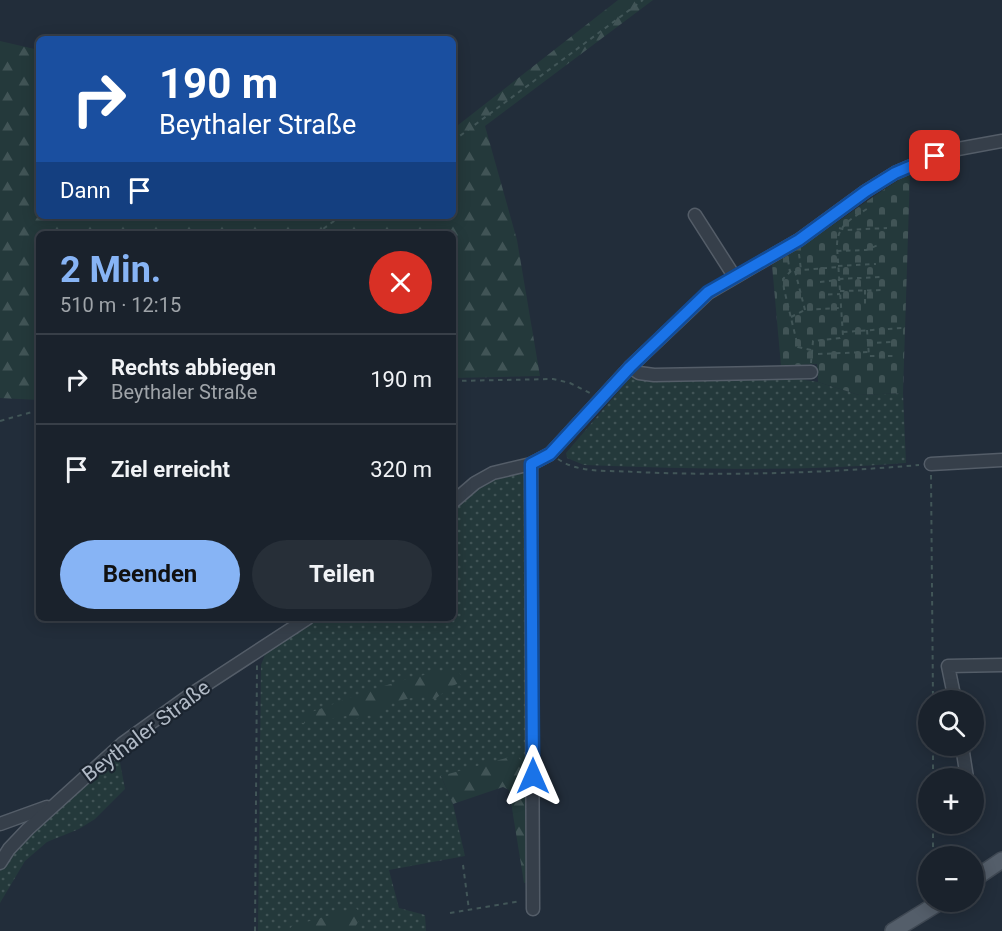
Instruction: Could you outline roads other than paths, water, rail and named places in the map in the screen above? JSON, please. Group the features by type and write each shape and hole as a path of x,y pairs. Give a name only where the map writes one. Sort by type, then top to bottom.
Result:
{"main road":[{"path":"984,872 1002,860"},
{"path":"893,931 924,912"}],"street":[{"path":"456,499 475,483 493,473 531,464 550,454 630,367 708,292 799,240 866,191 895,173 946,151 1002,141"},
{"path":"695,215 734,276"},
{"path":"630,367 639,373 654,375 811,372"},
{"path":"931,464 1002,460"},
{"path":"531,464 533,904"},
{"name":"Beythaler Straße","path":"0,863 9,849 53,805 123,743 303,621"},
{"path":"953,690 948,666 1002,666"},
{"path":"0,824 53,805"}]}
